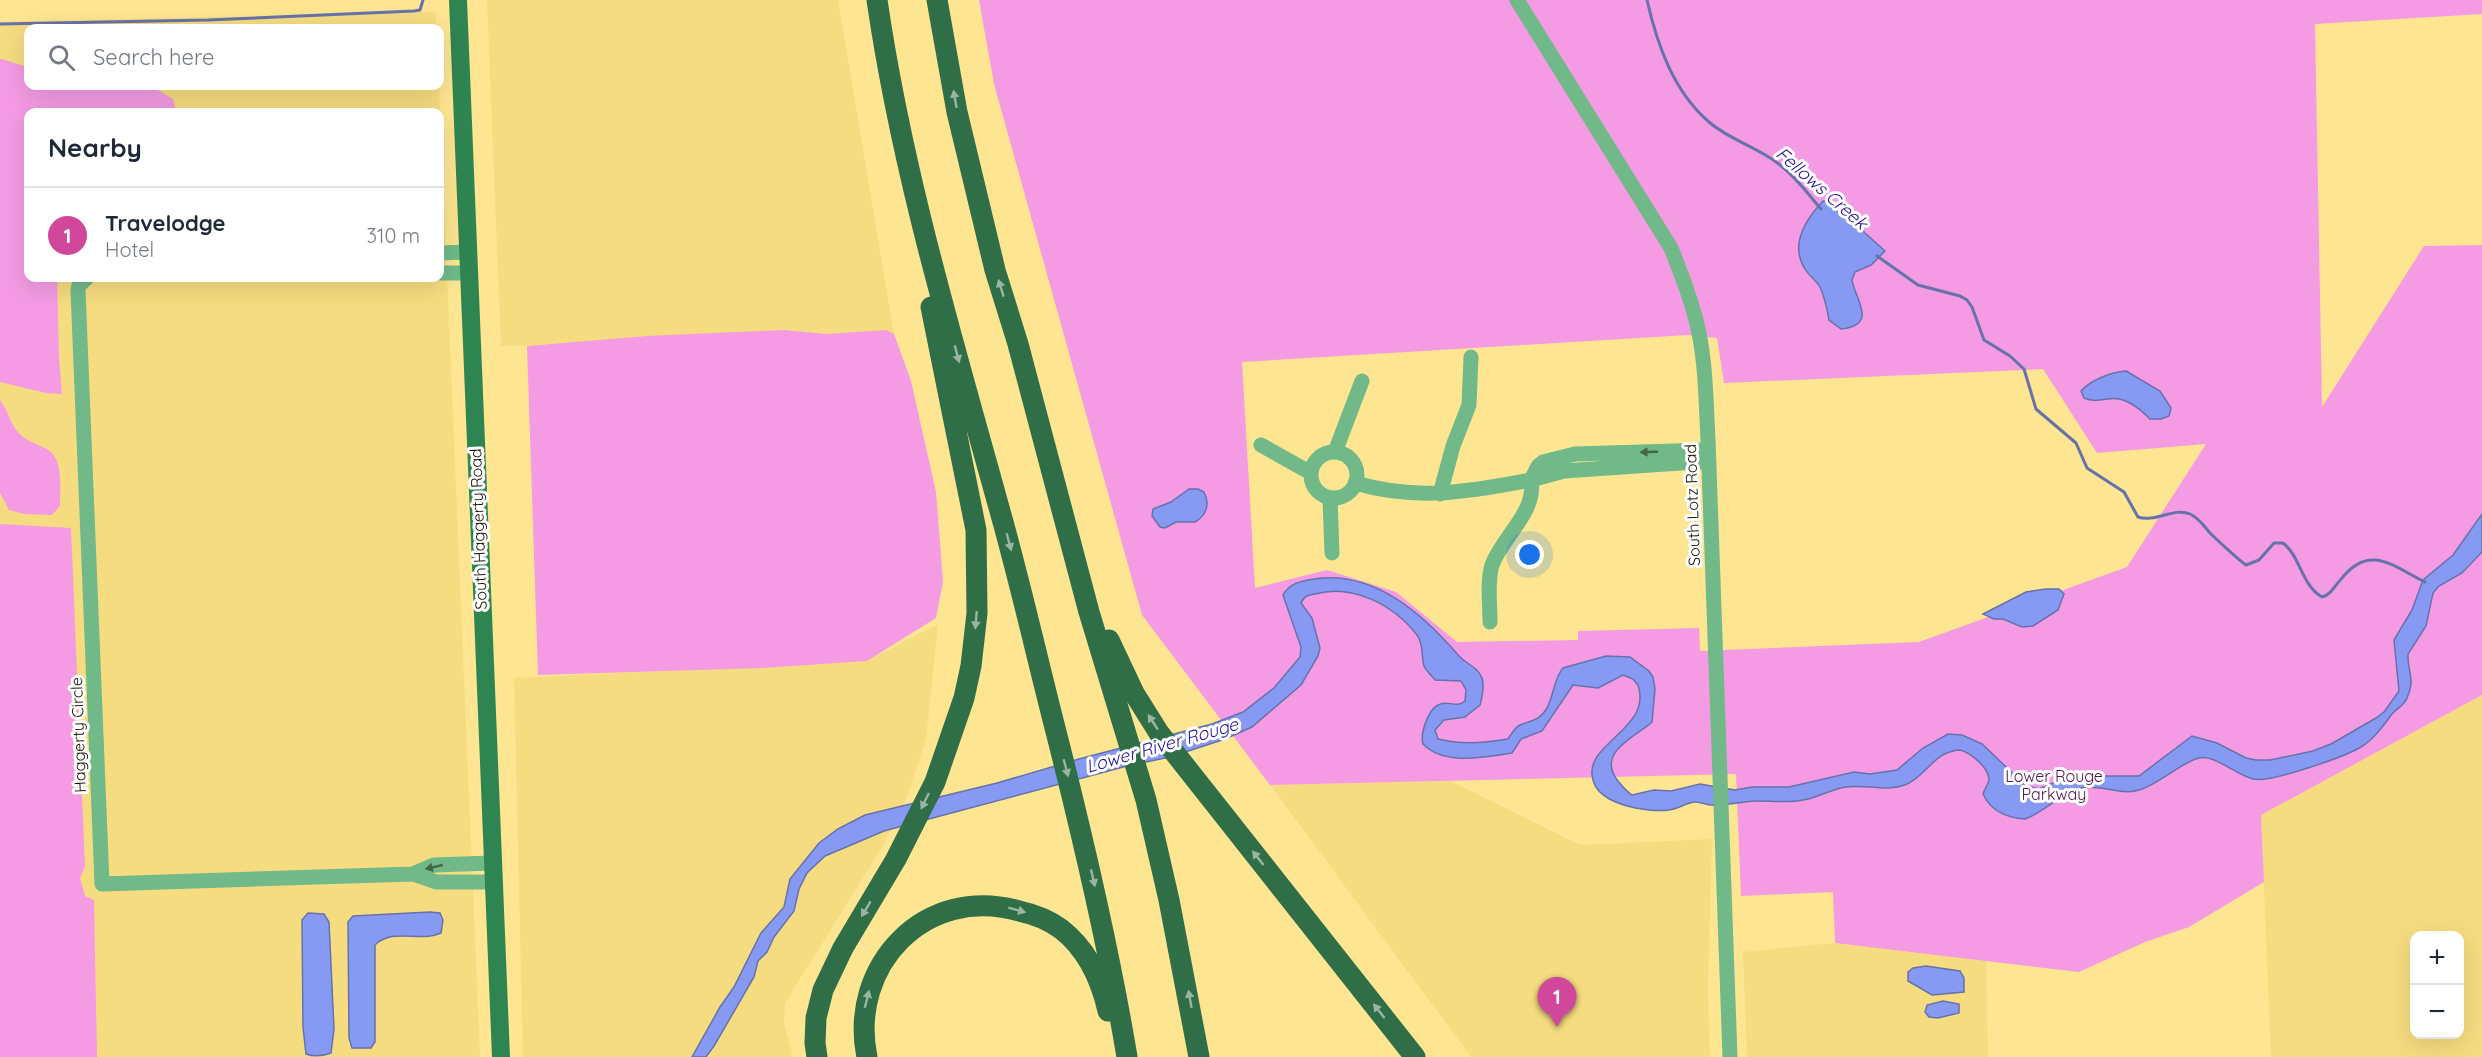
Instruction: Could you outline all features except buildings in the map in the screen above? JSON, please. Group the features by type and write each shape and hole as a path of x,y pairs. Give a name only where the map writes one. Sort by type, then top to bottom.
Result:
{"highway":[{"path":"817,1057 814,1043 816,1018 823,990 843,948 896,859 935,782 964,698 971,666 977,614 976,530 911,215 905,156 878,0"},
{"path":"937,0 957,112 995,270 1041,408 1110,640 1124,696 1182,958 1199,1057"},
{"path":"905,156 1018,574 1080,821 1111,963 1126,1057"},
{"path":"1124,696 1160,733 1415,1057"},
{"path":"867,1057 863,1018 867,998 877,972 891,949 920,924 937,915 963,908 990,905 1027,913 1060,929 1075,942 1096,975 1103,992 1114,1035 1126,1057"}],"main road":[{"name":"South Haggerty Road","path":"458,0 501,1057"}],"street":[{"name":"South Lotz Road","path":"1518,0 1671,248 1687,290 1698,331 1705,372 1730,1057"},
{"path":"444,253 467,252"},
{"path":"444,273 468,273"},
{"name":"Haggerty Circle","path":"82,282 78,290 102,884 412,874 436,882 493,882"},
{"path":"1440,494 1469,405 1471,357"},
{"path":"1335,452 1362,381"},
{"path":"1261,445 1311,473"},
{"path":"1335,452 1348,457 1353,462 1356,476 1355,483 1345,495 1330,498 1314,486 1311,473 1313,466 1322,456 1335,452"},
{"path":"1490,622 1492,566 1527,507 1533,490 1531,480 1538,466 1566,455 1708,455"},
{"path":"1355,483 1384,491 1440,494 1474,491 1531,480"},
{"path":"1330,498 1332,553"},
{"name":"Haggerty Circle","path":"412,874 434,865 492,863"}],"shaded area":[{"path":"487,0 838,0 894,334 501,346"},
{"path":"436,12 436,24 24,24 24,90 439,90 440,108 24,108 24,282 444,282 444,204 480,1057 0,1057 0,22"},
{"path":"938,624 926,739 906,799 881,849 785,1003 784,1023 793,1057 523,1057 514,678 867,661"},
{"path":"2482,695 2482,1057 2271,1057 2261,815"},
{"path":"1451,781 1580,845 1712,839 1708,989 1710,1057 1471,1057 1270,785"},
{"path":"1835,943 1986,961 1988,1057 1747,1057 1743,952"}],"green space":[{"name":"Lower Rouge Parkway","path":"979,0 2482,0 2482,14 2315,24 2322,407 2424,246 2482,245 2482,695 2261,815 2264,882 2189,927 2145,942 2079,972 1835,943 1833,892 1741,896 1736,774 1270,785 1142,615 994,84","holes":["1688,335 1717,338 1724,383 2043,369 2097,453 2206,444 2127,567 1919,642 1700,651 1699,628 1578,631 1578,640 1457,642 1396,592 1327,570 1255,588 1242,362"]},
{"path":"0,59 24,65 24,90 158,90 173,99 175,108 24,108 24,282 57,282 62,394 46,393 0,382"},
{"path":"783,330 827,334 886,330 894,334 911,381 936,492 943,582 936,618 867,661 762,668 538,675 527,346 647,336"},
{"path":"0,400 18,432 51,452 55,457 60,478 60,506 52,515 24,514 9,510 0,493"},
{"path":"0,524 71,528 85,866 80,878 85,896 94,900 97,1057 0,1057"}],"water":[{"path":"1823,201 1841,204 1865,233 1885,251 1871,265 1855,272 1852,280 1862,310 1862,317 1853,327 1841,329 1829,320 1820,287 1800,260 1799,241 1802,232"},
{"path":"2126,371 2160,391 2171,408 2169,416 2150,419 2136,407 2120,399 2084,398 2081,391 2090,383 2108,375"},
{"path":"1189,489 1204,492 1207,505 1205,513 1195,522 1176,522 1165,528 1160,527 1152,516 1153,509 1171,502"},
{"name":"Lower River Rouge","path":"2482,514 2482,552 2462,573 2439,586 2433,593 2426,626 2408,654 2411,685 2406,701 2366,744 2339,757 2307,768 2262,779 2246,777 2211,759 2199,758 2139,790 2126,792 2096,787 2081,788 2025,819 2006,815 1990,805 1983,794 1989,779 1986,770 1974,757 1960,750 1951,751 1937,759 1913,781 1898,787 1846,787 1808,799 1792,801 1751,801 1718,805 1694,802 1660,811 1625,806 1604,796 1597,789 1593,780 1592,767 1606,746 1636,714 1640,700 1638,685 1633,679 1623,675 1598,688 1573,685 1542,731 1521,739 1512,753 1465,758 1442,755 1423,744 1424,729 1428,717 1438,705 1441,703 1458,704 1465,701 1466,690 1461,681 1435,680 1424,666 1421,642 1417,635 1396,614 1384,606 1357,594 1329,592 1308,595 1301,603 1312,618 1320,648 1318,656 1301,685 1252,727 1225,739 1170,757 1127,766 884,831 825,856 807,873 799,889 794,911 774,937 767,952 758,961 754,977 714,1046 706,1057 692,1057 734,987 761,933 784,907 790,879 819,843 838,829 865,815 997,783 1212,724 1243,712 1274,688 1300,657 1301,647 1283,595 1292,585 1300,582 1336,578 1357,581 1377,588 1396,598 1413,611 1430,625 1462,659 1478,671 1483,684 1480,705 1465,717 1444,720 1435,730 1438,739 1473,743 1508,739 1518,726 1535,720 1544,712 1563,668 1606,656 1630,657 1649,671 1653,677 1655,689 1652,722 1620,746 1611,762 1612,771 1618,781 1632,795 1654,790 1671,791 1700,784 1735,790 1752,787 1789,787 1854,772 1870,774 1897,770 1923,748 1948,734 1962,735 1982,744 2026,786 2039,789 2070,776 2139,776 2192,736 2217,743 2246,758 2270,760 2313,751 2331,744 2376,718 2384,712 2399,691 2394,640 2412,610 2423,580 2453,555"},
{"path":"2059,589 2064,594 2058,610 2033,626 2022,627 1983,614 2026,592"},
{"path":"308,913 324,914 329,922 334,1029 331,1053 318,1056 306,1054 303,1027 302,920"},
{"path":"440,913 443,920 441,933 424,937 390,937 375,945 375,1042 371,1048 352,1048 349,1038 348,922 353,916"},
{"path":"1926,966 1960,971 1964,978 1964,992 1932,995 1908,981 1908,972 1913,968"},
{"path":"1943,1001 1959,1004 1959,1013 1938,1018 1929,1017 1925,1012 1927,1005"}],"waterway":[{"path":"0,24 208,20 414,11 420,10 423,0"},
{"name":"Fellows Creek","path":"1647,0 1668,66 1696,110 1718,129 1780,165 1797,180 1821,209"},
{"name":"Fellows Creek","path":"1877,256 1918,285 1967,300 1972,307 1984,340 2010,356 2024,369 2036,409 2076,443 2087,468 2124,492 2138,517 2151,518 2178,512 2190,514 2246,565 2259,560 2274,543 2283,543 2294,556 2315,592 2322,597 2330,592 2352,568 2362,562 2372,560 2392,565 2425,582"}],"place":[{"name":"Travelodge","path":"1557,1027"}]}
